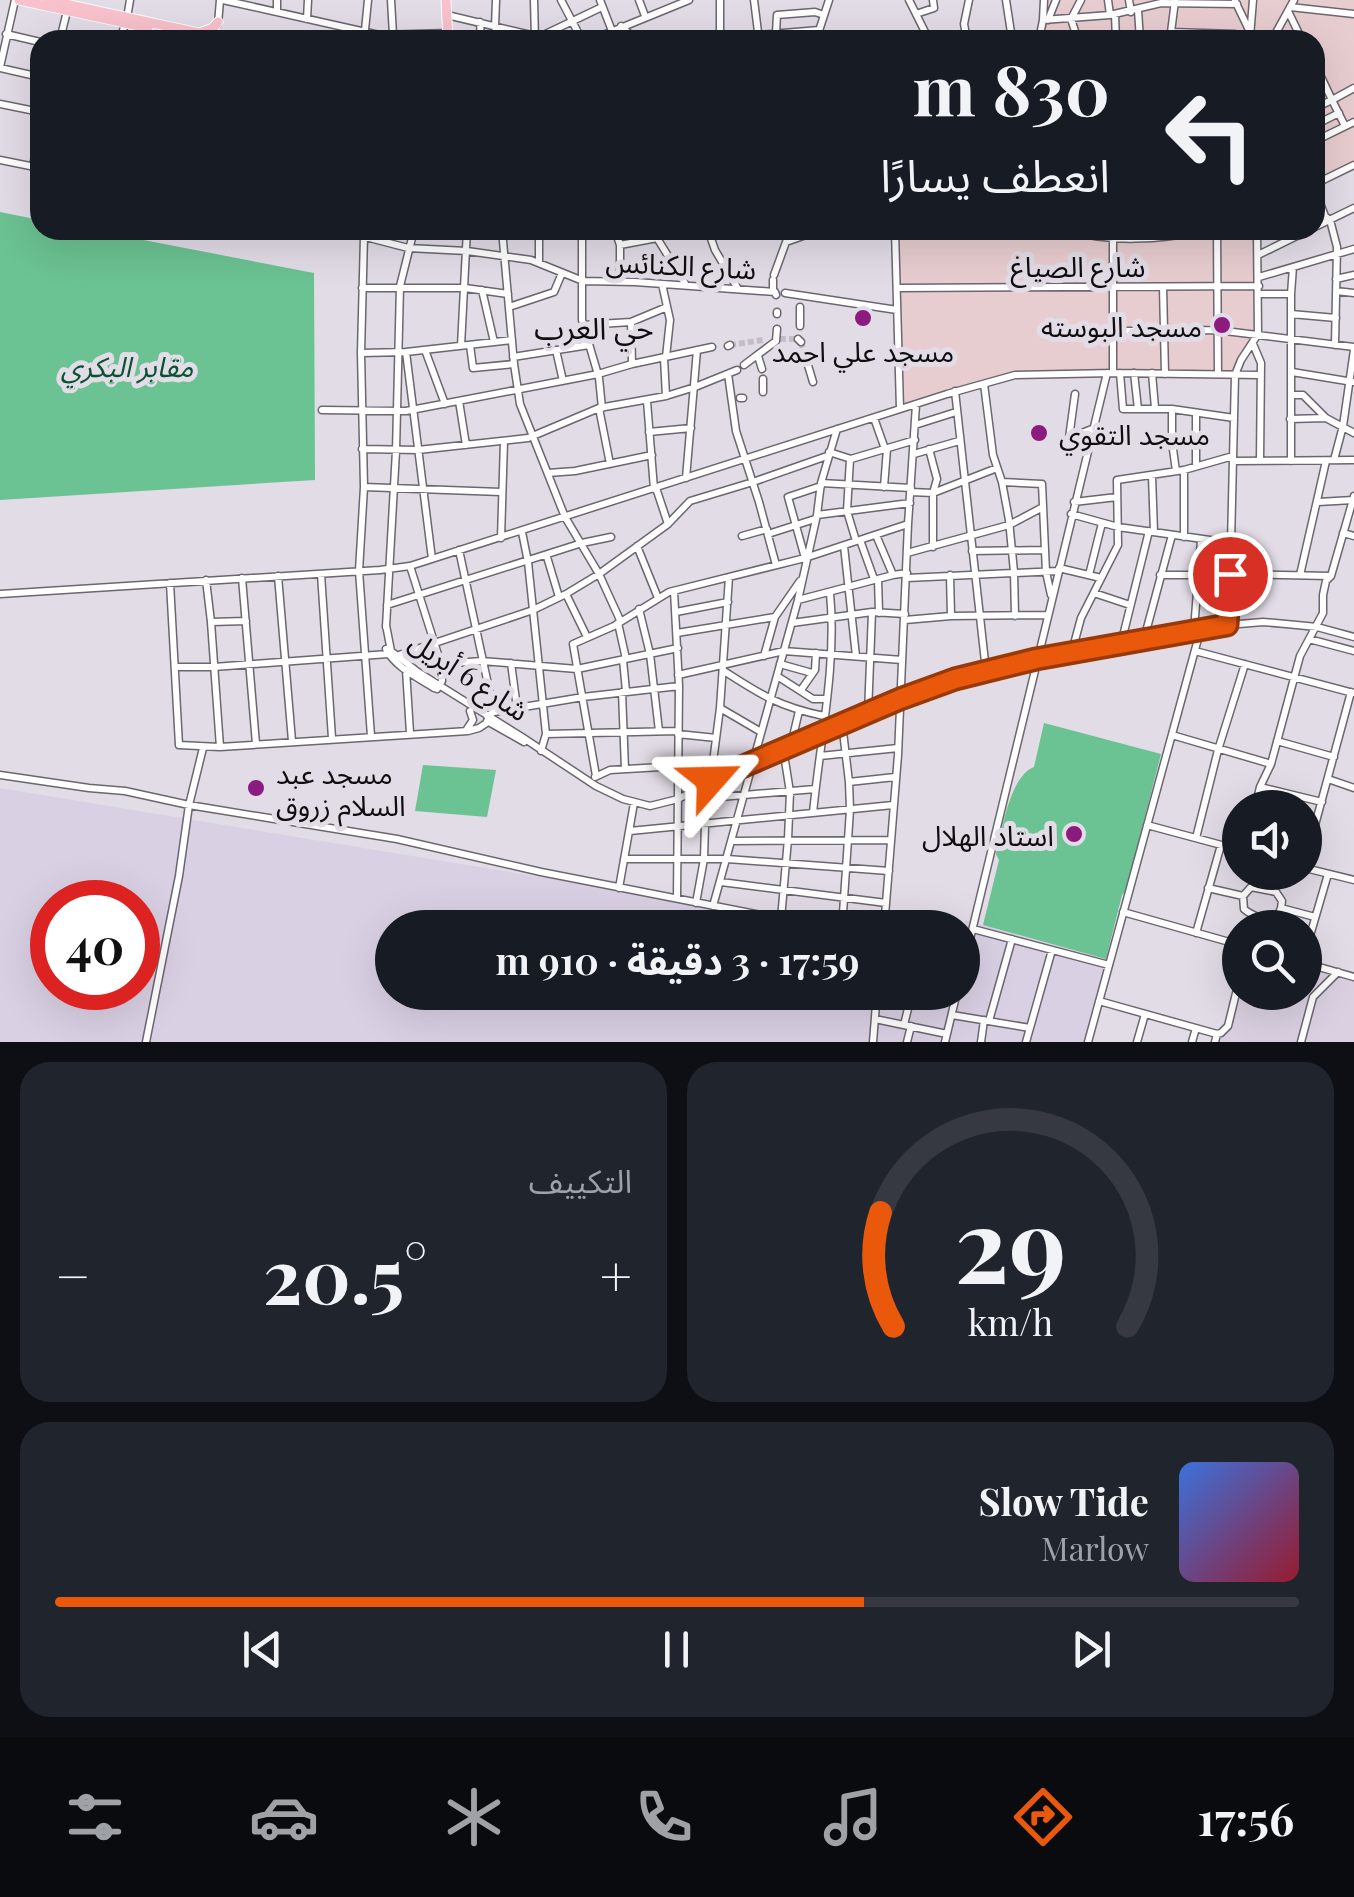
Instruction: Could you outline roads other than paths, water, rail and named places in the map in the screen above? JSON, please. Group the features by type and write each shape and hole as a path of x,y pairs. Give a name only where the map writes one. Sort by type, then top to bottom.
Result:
{"main road":[{"path":"17,0 47,2 167,30"},
{"path":"446,0 448,30"},
{"path":"47,2 67,11 126,21"},
{"path":"210,30 218,22"}],"street":[{"path":"17,0 0,68 30,75"},
{"path":"123,30 130,0"},
{"path":"216,30 221,0 247,3 344,30"},
{"path":"277,11 278,0"},
{"path":"307,19 308,0"},
{"path":"365,30 368,0"},
{"path":"391,0 393,30"},
{"path":"496,0 496,30"},
{"path":"534,0 535,30"},
{"path":"561,0 577,30"},
{"path":"639,0 645,16"},
{"path":"618,30 673,2 688,0"},
{"path":"720,0 720,30"},
{"path":"754,0 757,30"},
{"path":"819,30 829,0"},
{"path":"909,0 924,30"},
{"path":"916,14 934,8 933,0"},
{"path":"965,30 969,0"},
{"path":"1006,0 1011,30"},
{"path":"1044,0 1045,20"},
{"path":"1042,30 1056,0"},
{"path":"1075,30 1072,19 1081,0"},
{"path":"1108,0 1115,30"},
{"path":"1129,0 1138,30"},
{"path":"1252,30 1253,0"},
{"path":"1045,20 1113,15 1175,1 1235,2 1249,30"},
{"path":"1172,30 1175,1"},
{"path":"552,30 601,3 611,30"},
{"path":"1290,6 1354,14"},
{"path":"1290,6 1298,30"},
{"path":"1277,30 1290,6"},
{"path":"62,30 67,11"},
{"path":"447,15 506,30"},
{"path":"776,30 776,15 824,15"},
{"path":"480,22 480,30"},
{"path":"621,26 625,30"},
{"path":"6,34 30,40"},
{"path":"1325,85 1345,126"},
{"path":"1325,103 1354,88"},
{"path":"0,104 30,110"},
{"path":"1325,119 1338,113"},
{"path":"1325,136 1354,122"},
{"path":"0,160 30,166"},
{"path":"1325,181 1354,165"},
{"path":"1325,222 1354,208"},
{"path":"1325,216 1330,220 1338,253 1335,344"},
{"path":"361,240 364,487 360,572 371,736"},
{"name":"شارع الكنائس","path":"383,240 408,248 539,262 584,281 775,293 774,277 786,242 792,240"},
{"path":"411,240 400,286 402,353 414,410 432,558"},
{"path":"468,240 465,345 473,368 588,344"},
{"path":"503,240 522,411 565,517 599,574 619,622 625,659 625,769"},
{"path":"539,240 539,262"},
{"path":"582,240 583,325 598,374 610,464"},
{"path":"618,240 620,282"},
{"path":"620,245 646,240"},
{"path":"658,240 686,285"},
{"path":"711,240 739,290"},
{"path":"895,240 900,409"},
{"path":"1108,240 1113,373 1123,409 1155,408 1234,418"},
{"path":"1217,240 1218,374"},
{"path":"1227,625 1235,375 1258,334 1257,240"},
{"path":"1258,254 1287,240"},
{"path":"1259,286 1293,267 1354,249"},
{"path":"1292,460 1293,267"},
{"path":"510,307 554,292 562,273"},
{"path":"1336,279 1354,275"},
{"path":"662,284 670,320 666,396"},
{"path":"1259,286 1291,294"},
{"name":"شارع الصياغ","path":"897,288 1259,286"},
{"path":"362,288 465,288 508,294"},
{"path":"1163,288 1165,374"},
{"path":"482,290 494,342"},
{"path":"1336,291 1354,293"},
{"name":"شارع الكنائس","path":"785,293 800,300 898,310"},
{"path":"800,300 800,336"},
{"path":"583,325 631,322 667,307"},
{"path":"1291,314 1336,318"},
{"path":"631,322 632,364"},
{"path":"1112,331 1217,330 1354,348 1343,426 1330,460 1300,575"},
{"path":"362,449 418,450 533,437 601,408 666,396 728,374 758,356 778,336 763,340"},
{"path":"361,353 402,353 512,340"},
{"path":"1253,344 1260,359 1260,460"},
{"path":"322,410 414,410 712,348"},
{"path":"425,350 445,404"},
{"path":"556,350 563,381"},
{"path":"686,478 697,350"},
{"name":"شارع 6 أبريل","path":"402,353 385,640 406,670 530,744"},
{"path":"758,356 762,370"},
{"path":"807,362 813,382"},
{"path":"1292,372 1352,382"},
{"path":"978,910 1074,502 1113,373"},
{"path":"1134,373 1138,409"},
{"path":"1152,373 1155,408"},
{"path":"728,374 737,399 736,431 776,565"},
{"path":"0,594 410,566 1015,375 1260,376"},
{"path":"763,379 763,392"},
{"path":"984,384 992,454 1002,482 1009,524 1015,616"},
{"path":"955,391 986,671"},
{"path":"1075,394 1069,438 1093,429"},
{"path":"1292,396 1303,396 1326,418 1354,432"},
{"path":"648,400 655,489 668,524"},
{"path":"459,401 466,445"},
{"path":"885,910 916,404"},
{"path":"1172,410 1184,538"},
{"path":"915,424 956,412"},
{"path":"1196,413 1196,466"},
{"path":"874,418 886,449 884,487"},
{"path":"1290,419 1326,418"},
{"path":"649,432 692,428"},
{"path":"713,906 792,623 821,484 838,429"},
{"path":"176,666 392,655 435,643 563,596 668,524 690,501 829,454 850,458 915,440"},
{"path":"500,538 504,441"},
{"path":"914,454 960,441"},
{"path":"929,449 937,480 933,493 934,547"},
{"path":"548,472 575,471 652,455"},
{"path":"850,458 847,511 876,579 868,712"},
{"path":"1076,652 1076,633 1118,545 1118,480 1233,458 1354,460"},
{"path":"807,556 788,497 821,484 933,493 997,468"},
{"path":"1121,644 1152,532 1152,476"},
{"path":"1002,482 1042,484 1044,550 1052,596"},
{"path":"364,487 501,492"},
{"path":"1074,502 1117,496"},
{"path":"1259,790 1300,656 1323,613 1321,602 1326,581 1331,576 1353,498 1318,502"},
{"path":"742,536 847,511 910,503"},
{"path":"907,553 1009,524 1043,507"},
{"path":"1072,514 1118,527 1231,544"},
{"path":"1089,575 1102,522"},
{"path":"592,778 589,734 572,645 674,591 844,546 908,524"},
{"path":"522,532 546,734 541,751"},
{"path":"1343,533 1354,536"},
{"path":"876,535 893,574"},
{"path":"1144,640 1172,535"},
{"path":"387,606 611,537"},
{"path":"1088,1042 1195,651 1201,540"},
{"path":"638,546 658,598"},
{"path":"844,546 856,656"},
{"path":"459,550 482,661 489,718"},
{"path":"972,551 1044,550"},
{"path":"547,556 586,637"},
{"path":"410,566 441,664 442,681 438,688"},
{"path":"377,570 388,592"},
{"path":"798,600 893,574 1059,570 1102,578"},
{"path":"320,574 332,738"},
{"path":"764,656 775,617 804,574"},
{"path":"950,574 951,616"},
{"path":"1230,574 1331,576"},
{"path":"1160,575 1198,576"},
{"path":"278,576 292,741"},
{"path":"242,578 256,744"},
{"path":"696,903 720,708 729,578"},
{"path":"206,580 220,747"},
{"path":"170,582 179,745 203,748 502,730"},
{"path":"674,591 678,648 677,898"},
{"path":"813,813 826,699 830,593"},
{"path":"1094,593 1130,605"},
{"path":"676,612 728,602"},
{"path":"640,609 659,731"},
{"path":"792,623 876,613 905,617 1047,615"},
{"path":"677,633 775,617"},
{"path":"212,622 246,620"},
{"path":"530,744 592,778 614,796 654,806 678,799 711,780 868,712 955,679 1036,659 1227,625 1263,622 1317,627 1352,636 1354,622"},
{"path":"1309,639 1354,652"},
{"path":"441,664 482,661 577,669 678,648"},
{"path":"678,675 724,668 784,651 902,660"},
{"path":"1195,651 1353,693 1322,802"},
{"path":"801,690 815,670 816,653"},
{"name":"شارع 6 أبريل","path":"392,655 470,711 489,718 502,730 530,744"},
{"path":"512,663 516,708"},
{"path":"780,664 812,673"},
{"path":"1196,838 1244,664"},
{"path":"724,668 771,701 824,716"},
{"path":"406,670 410,734"},
{"path":"777,676 813,698 826,699"},
{"path":"467,730 516,708 678,686"},
{"path":"720,708 761,732"},
{"path":"467,730 473,720 470,711"},
{"path":"783,910 790,792 787,747 799,711"},
{"path":"842,723 850,782 843,910"},
{"path":"546,734 659,731 716,738"},
{"path":"1172,735 1270,764"},
{"path":"1277,741 1334,758"},
{"path":"146,1042 203,748"},
{"path":"820,756 898,748"},
{"path":"592,778 610,770 712,764"},
{"path":"0,774 125,791 397,839 734,910"},
{"path":"850,782 895,777"},
{"path":"1328,780 1354,788"},
{"path":"1260,787 1272,790"},
{"path":"709,798 816,790"},
{"path":"619,888 634,803"},
{"path":"630,831 893,806"},
{"path":"1147,825 1221,845 1196,933"},
{"path":"732,841 891,840"},
{"path":"624,859 727,860 889,871"},
{"path":"1322,872 1354,878"},
{"path":"1317,910 1328,874"},
{"path":"720,882 886,903"},
{"path":"1208,888 1244,896"},
{"path":"1246,910 1244,896 1249,890"},
{"path":"1271,890 1282,902 1281,908 1288,910"},
{"path":"1123,912 1222,940"},
{"path":"980,932 1109,965"},
{"path":"981,1042 1012,939"},
{"path":"1026,1042 1052,950"},
{"path":"1322,968 1354,976"},
{"path":"1300,1042 1313,997 1338,972"},
{"path":"1099,1002 1196,1028 1216,1038 1228,1026 1232,1010"},
{"path":"874,1042 875,1010"},
{"path":"908,1042 910,1010"},
{"path":"875,1019 946,1038 953,1010"},
{"path":"1137,1042 1144,1014"},
{"path":"952,1015 1030,1028"},
{"path":"1192,1042 1196,1028"}],"tunnel":[{"path":"780,339 798,339"},
{"path":"730,345 763,340"},
{"path":"801,342 807,362"}],"place":[{"name":"مسجد علي احمد","path":"863,318"},
{"name":"مسجد البوسته","path":"1222,325"},
{"name":"مسجد التقوي","path":"1039,433"},
{"name":"مسجد عبد السلام زروق","path":"256,788"},
{"name":"استاد الهلال","path":"1074,834"}],"district":[{"name":"حي العرب","path":"594,327"}],"park label":[{"name":"مقابر البكري","path":"127,365"}]}
